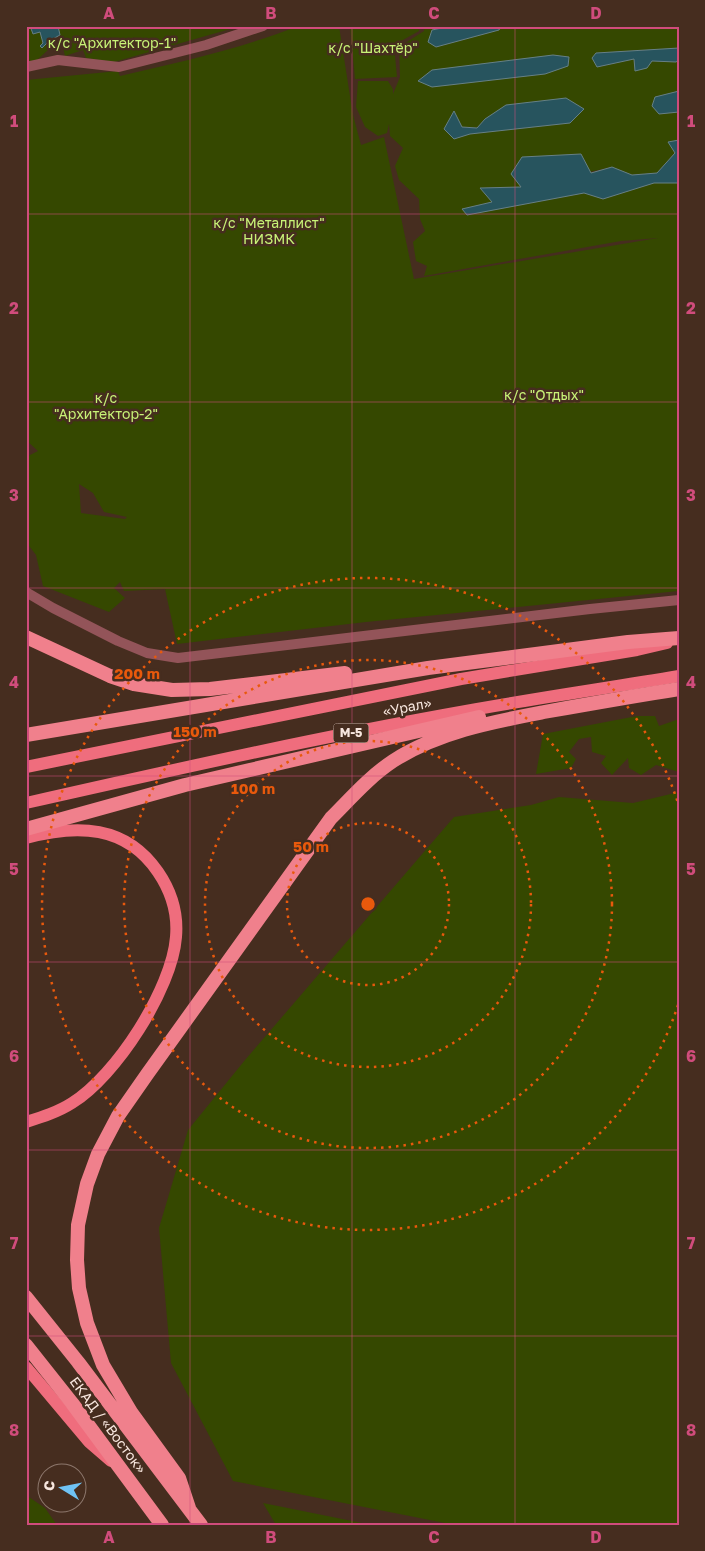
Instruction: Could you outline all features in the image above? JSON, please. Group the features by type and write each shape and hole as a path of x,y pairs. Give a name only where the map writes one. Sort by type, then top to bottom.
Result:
{"highway":[{"path":"26,637 110,676 134,684 172,690 210,689 342,673 428,668"},
{"path":"26,735 428,668 628,642 679,639"},
{"path":"201,1525 189,1508 179,1478 131,1412 103,1365 95,1349 79,1288 77,1260 78,1225 98,1154 118,1116 331,818 364,784 393,761 428,743 487,723 679,688"},
{"path":"26,829 195,783 483,716 576,702 619,698"},
{"name":"ЕКАД / «Восток»","path":"26,1297 189,1508"},
{"name":"ЕКАД / «Восток»","path":"26,1345 72,1403 162,1525"}],"main road":[{"name":"«Урал»","path":"26,767 461,679 637,650 679,639"},
{"name":"«Урал»","path":"26,803 159,773 383,727 466,711 679,676"},
{"path":"26,838 60,830 93,830 115,836 134,846 149,859 168,888 173,904 176,936 173,957 165,978 132,1039 110,1069 93,1087 72,1103 47,1115 26,1122"},
{"path":"26,1367 89,1442 121,1469"}],"street":[{"path":"26,67 58,60 119,67 206,45 263,26"},
{"path":"26,592 118,641 147,653 178,658 679,600"}],"green space":[{"path":"26,26 30,26 33,34 40,32 43,43 42,48 49,41 48,50 36,61 26,64"},
{"name":"к/с \"Архитектор-1\"","path":"58,26 241,26 114,62 86,58 83,50 65,56"},
{"path":"298,26 339,26 353,115 361,145 384,137 414,279 658,238 621,241 424,276 427,266 416,261 413,242 425,231 420,219 419,199 399,180 395,166 403,148 390,136 389,124 387,133 378,136 365,127 356,107 358,81 388,81 393,89 393,94 400,77 399,47 424,31 424,26 451,26 432,30 436,47 499,30 501,26 679,26 679,48 596,53 598,67 634,59 635,70 652,61 676,62 679,60 679,91 655,97 659,114 679,112 679,140 669,142 675,153 657,173 632,175 612,167 521,187 481,188 493,202 463,209 467,215 585,193 603,199 654,183 679,183 679,591 366,622 177,644 165,589 124,591 120,582 114,588 125,598 109,612 43,586 36,555 26,542 26,457 38,451 26,440 26,80 118,71 120,76 210,54","holes":["583,109 570,123 470,134 454,139 454,112 462,127 477,128 485,119","79,484 93,493 104,512 127,517 125,519 81,513"]},
{"name":"к/с \"Шахтёр\"","path":"350,26 419,26 419,31 394,45 397,77 355,79"},
{"path":"637,716 655,716 659,726 679,719 679,772 656,765 641,775 629,768 628,758 612,775 601,763 606,756 592,752 591,737 579,739 569,752 576,759 571,768 536,774 543,734"},
{"path":"679,792 679,1525 455,1525 233,1481 171,1363 159,1228 188,1130 245,1060 454,817 531,805 559,797 633,803"},
{"path":"26,1495 38,1503 38,1514 49,1514 57,1525 26,1525"},
{"path":"263,1503 372,1525 276,1525"}],"water":[{"path":"30,26 58,26 60,35 49,41 42,48 40,46 43,43 40,32 33,34"},
{"path":"451,26 501,26 499,30 436,47 428,42 432,30"},
{"path":"679,48 679,60 676,62 652,61 647,68 635,71 634,59 597,67 592,58 596,53"},
{"path":"553,55 569,57 568,66 545,74 432,87 418,81 432,70"},
{"path":"679,91 679,112 659,114 652,106 655,97"},
{"path":"566,98 584,109 570,123 470,134 454,139 444,129 454,111 462,127 477,128 485,119 506,105"},
{"path":"679,140 679,183 654,183 603,199 584,193 467,215 462,209 492,202 480,188 521,187 511,174 522,157 581,154 591,173 612,167 632,175 657,173 675,153 668,142"}],"park label":[{"name":"к/с \"Металлист\" НИЗМК","path":"269,232"},
{"name":"к/с \"Отдых\"","path":"544,395"},
{"name":"к/с \"Архитектор-2\"","path":"106,406"}]}
